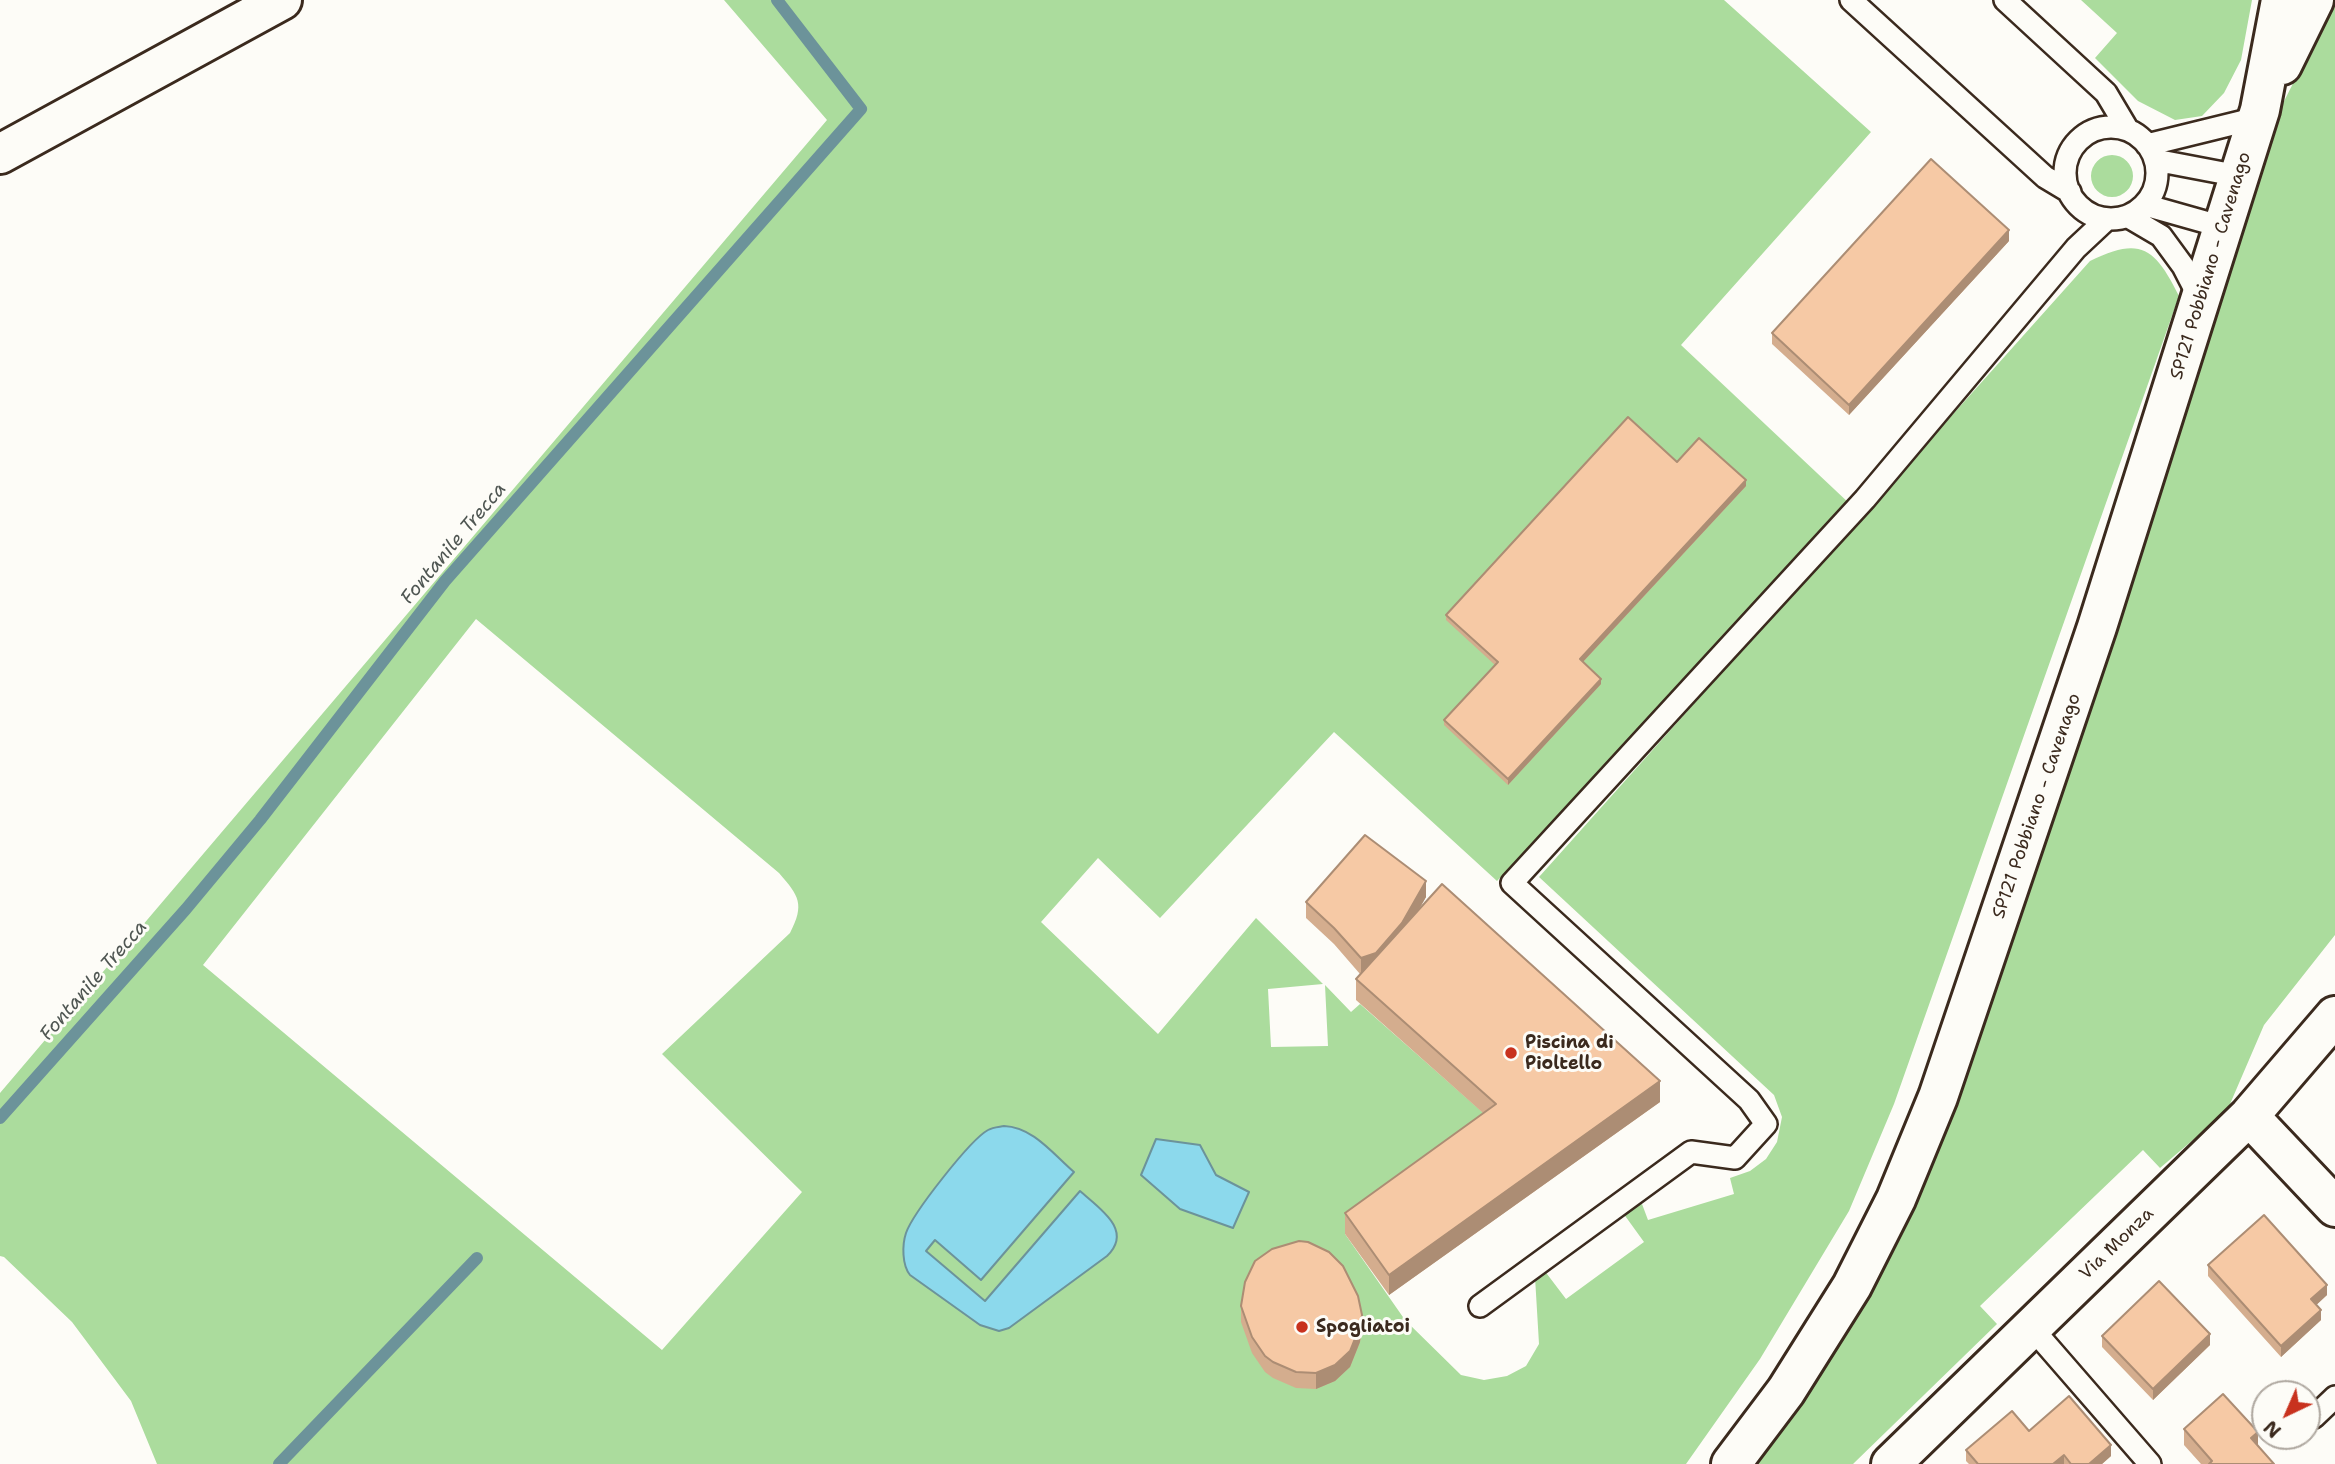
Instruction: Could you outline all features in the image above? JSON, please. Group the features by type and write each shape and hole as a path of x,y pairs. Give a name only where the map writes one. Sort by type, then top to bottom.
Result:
{"street":[{"path":"0,155 282,0"},
{"name":"SP121 Pobbiano - Cavenago","path":"1731,1464 1786,1391 1852,1286 1896,1199 1938,1097 2088,654 2239,176 2258,114 2281,0"},
{"name":"SP121 Pobbiano - Cavenago","path":"2258,114 2314,0"},
{"name":"Via Monza","path":"1891,1464 2249,1116 2335,1016"},
{"path":"2249,1116 2335,1207"}],"lane":[{"path":"1851,0 2088,214 2126,213 2223,227"},
{"path":"2004,0 2106,93 2128,130"},
{"path":"2151,153 2258,114"},
{"path":"1480,1306 1691,1152 1735,1158 1766,1124 1749,1101 1512,883 1865,499 2076,247 2126,213 2155,187 2157,174 2151,153 2139,136 2128,130 2101,128 2088,133 2077,142 2070,153 2065,180 2075,200 2076,247"},
{"path":"2151,153 2239,176"},
{"path":"2126,213 2161,236 2183,266 2200,299"},
{"path":"2031,1327 2150,1464"},
{"path":"2321,1410 2335,1397"}],"green space":[{"path":"724,0 1724,0 1871,132 1681,345 1851,505 1497,881 1334,732 1160,918 1098,858 1041,922 1158,1034 1256,918 1323,984 1268,989 1271,1047 1328,1046 1325,985 1351,1012 1360,1004 1496,1124 1345,1234 1405,1320 1461,1375 1484,1380 1507,1376 1526,1366 1539,1344 1535,1277 1544,1270 1566,1299 1644,1242 1623,1213 1631,1207 1642,1204 1648,1220 1734,1194 1730,1178 1750,1171 1766,1159 1777,1142 1782,1117 1774,1095 1539,877 2090,261 2107,253 2134,248 2154,257 2162,267 2179,296 1894,1104 1849,1211 1760,1359 1686,1464 157,1464 131,1401 72,1322 0,1256 0,1093 827,120","holes":["476,619 779,873 798,901 797,915 790,933 662,1054 802,1192 662,1350 203,965"]},
{"path":"2081,0 2252,0 2241,60 2224,93 2202,116 2175,120 2138,101 2095,58 2117,33"},
{"path":"2335,1 2335,935 2264,1025 2227,1111 2160,1168 2143,1150 1980,1306 1997,1324 1853,1464 1754,1464 1857,1311 2279,111"},
{"path":"2112,155 2127,161 2133,176 2127,191 2112,197 2097,191 2091,176 2097,161"}],"water":[{"path":"1004,1126 1033,1136 1074,1172 981,1280 935,1240 926,1251 985,1301 1080,1191 1111,1220 1117,1237 1107,1256 1009,1328 999,1331 980,1325 910,1275 905,1266 903,1249 911,1223 956,1162 988,1130"},
{"path":"1156,1139 1200,1145 1216,1175 1249,1192 1233,1228 1180,1209 1141,1175"}],"building":[{"path":"1931,159 2009,230 1849,405 1772,333"},
{"path":"1628,417 1677,462 1699,438 1746,480 1580,659 1601,679 1508,779 1444,720 1498,662 1446,615"},
{"path":"1365,835 1426,881 1402,923 1376,953 1361,958 1306,902"},
{"name":"Piscina di Pioltello","path":"1442,884 1660,1081 1389,1275 1345,1213 1496,1104 1356,979"},
{"path":"2264,1215 2327,1285 2311,1299 2321,1310 2281,1346 2208,1265"},
{"name":"Spogliatoi","path":"1299,1241 1308,1242 1329,1252 1343,1266 1358,1296 1362,1315 1350,1351 1335,1365 1316,1373 1296,1372 1265,1356 1252,1337 1241,1306 1245,1282 1255,1261 1272,1249"},
{"path":"2159,1281 2210,1334 2153,1389 2102,1336"},
{"path":"2223,1394 2251,1424 2251,1450 2262,1450 2274,1464 2209,1464 2212,1461 2184,1429"},
{"path":"2069,1396 2111,1445 2089,1464 2071,1464 2064,1455 2053,1464 1978,1464 1966,1450 2012,1411 2029,1431"}],"waterway":[{"name":"Fontanile Trecca","path":"0,1118 186,909 260,820 445,581 861,109 777,0"},
{"path":"279,1464 477,1258"}],"place":[{"name":"Piscina di Pioltello","path":"1511,1053"},
{"name":"Spogliatoi","path":"1302,1327"}]}
